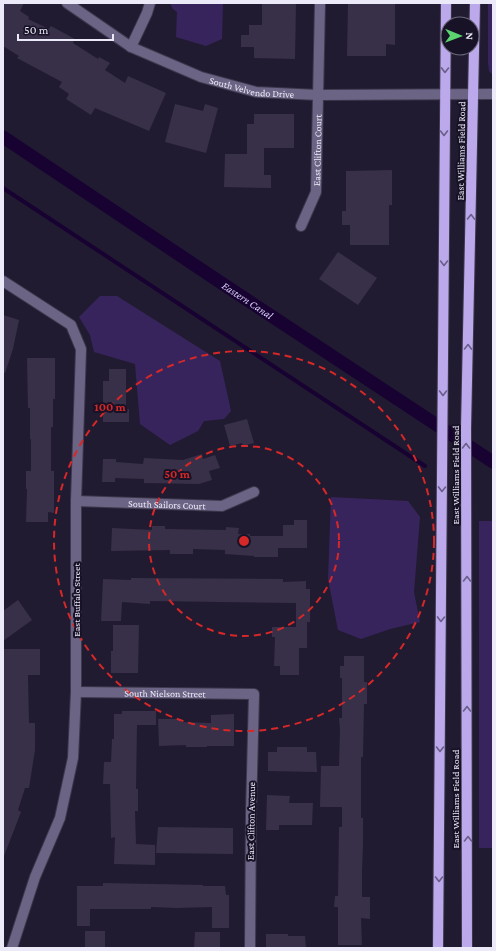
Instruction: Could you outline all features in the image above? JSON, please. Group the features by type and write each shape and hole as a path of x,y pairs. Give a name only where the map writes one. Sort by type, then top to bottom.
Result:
{"main road":[{"name":"East Williams Field Road","path":"438,948 446,3"},
{"name":"East Williams Field Road","path":"467,948 466,428 475,3"}],"street":[{"name":"South Velvendo Drive","path":"67,3 131,47 201,77 256,92 318,95 493,94"},
{"path":"131,47 148,13 150,3"},
{"path":"318,95 320,3"},
{"name":"East Clifton Court","path":"301,226 316,192 318,95"},
{"name":"East Buffalo Street","path":"3,282 71,325 81,349 76,501 76,692 73,758 60,818 35,877 12,948"},
{"name":"South Sailors Court","path":"76,501 222,506 254,492"},
{"name":"South Nielson Street","path":"76,692 254,694"},
{"name":"East Clifton Avenue","path":"250,948 252,739 254,694"}],"shaded area":[{"path":"170,3 223,3 222,39 206,46 176,37 177,12 173,9"},
{"path":"488,3 493,3 493,75 489,71 488,63"},
{"path":"100,296 117,296 220,361 231,411 224,419 204,421 198,431 170,445 140,424 135,364 94,352 90,335 79,317"},
{"path":"331,497 408,501 420,517 414,592 420,622 390,629 361,639 338,630 328,579"},
{"path":"479,521 493,521 493,848 479,848"}],"building":[{"path":"3,3 24,3 20,11 29,17 28,19 49,29 51,26 75,39 73,43 98,59 99,57 110,63 105,70 125,83 128,76 166,93 149,131 95,108 91,115 66,99 69,94 59,87 62,82 17,58 19,56 3,46"},
{"path":"262,3 296,3 295,59 254,58 254,47 241,47 241,35 249,35 249,25 262,25"},
{"path":"348,3 395,3 395,45 386,44 386,56 347,56"},
{"path":"175,104 203,111 205,104 218,108 206,153 165,142"},
{"path":"254,114 294,114 294,148 264,148 264,175 271,175 271,188 224,187 225,154 247,154 247,124 254,124"},
{"path":"392,170 392,205 389,205 389,245 350,245 350,225 342,225 342,211 346,211 346,171"},
{"path":"338,252 377,278 358,305 319,279"},
{"path":"3,315 19,320 13,349 5,373 3,372"},
{"path":"27,358 55,358 55,399 53,399 53,427 51,427 51,471 54,471 54,513 48,512 48,522 26,522 26,471 31,471 30,408 28,408"},
{"path":"109,369 126,369 126,409 129,409 129,422 103,422 103,381 109,381"},
{"path":"247,419 254,443 243,446 242,443 230,446 224,425"},
{"path":"202,454 203,459 215,455 220,468 209,471 212,480 199,484 144,483 144,479 115,478 115,482 102,482 103,459 116,459 116,462 143,464 144,458 183,460"},
{"path":"294,520 307,520 307,548 278,548 278,557 254,557 225,554 225,550 193,549 193,554 170,554 170,550 111,551 112,528 152,530 152,526 165,526 165,529 226,530 226,527 239,528 238,534 250,534 250,536 283,536 283,525 294,525"},
{"path":"131,578 283,579 283,582 306,581 306,589 310,589 310,622 307,622 307,648 299,648 299,675 280,675 280,666 274,666 275,637 272,637 272,627 296,627 296,603 150,601 150,604 122,602 121,621 101,621 103,579 131,580"},
{"path":"18,600 32,620 3,641 3,611"},
{"path":"113,625 139,625 138,673 111,673"},
{"path":"3,649 40,649 40,675 28,675 29,723 35,723 35,750 29,788 25,788 18,810 21,812 4,856"},
{"path":"344,656 364,656 364,682 367,682 367,704 364,704 363,757 361,757 361,818 363,818 362,897 370,897 370,919 361,918 362,945 338,945 338,907 334,907 335,896 338,896 339,827 342,827 342,807 320,807 321,766 339,766 339,718 342,718 342,678 340,678 340,666 344,666"},
{"path":"122,711 156,711 156,725 137,725 136,789 138,789 138,811 135,811 136,844 155,845 155,865 114,864 115,837 111,838 110,784 103,784 104,762 111,762 112,739 114,739 114,714 122,714"},
{"path":"234,714 234,746 159,746 158,719 181,719 181,722 211,723 211,715"},
{"path":"277,747 307,747 307,752 316,752 317,772 268,771 268,752 277,752"},
{"path":"267,795 290,796 289,803 313,803 312,825 279,825 279,830 266,830"},
{"path":"158,827 233,828 233,854 156,853"},
{"path":"103,883 225,886 226,895 229,895 229,928 212,928 212,907 90,909 90,926 77,926 77,886 103,886"},
{"path":"85,931 105,931 105,948 85,948"},
{"path":"195,932 220,932 220,948 194,948"},
{"path":"266,934 305,936 306,948 266,948"}],"waterway":[{"name":"Eastern Canal","path":"3,137 493,462"},
{"path":"3,188 425,466"}]}
